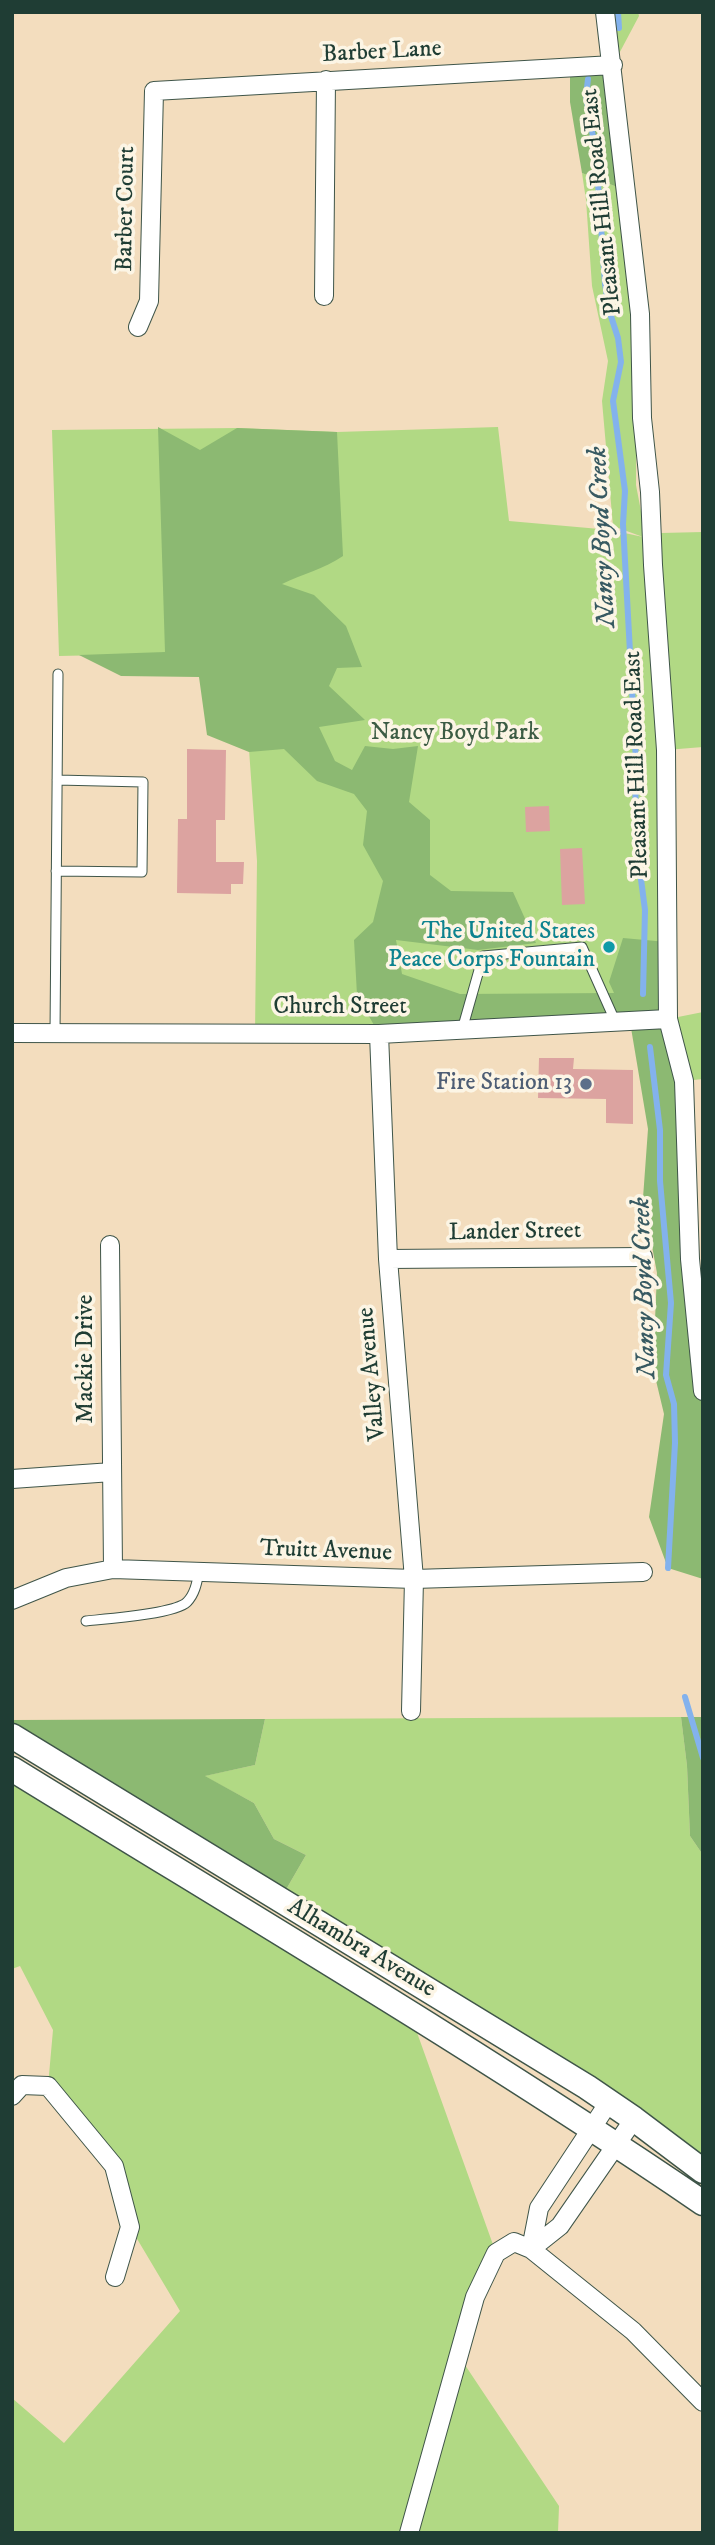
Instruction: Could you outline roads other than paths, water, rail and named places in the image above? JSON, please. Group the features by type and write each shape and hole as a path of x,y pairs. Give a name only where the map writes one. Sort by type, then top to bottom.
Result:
{"main road":[{"name":"Alhambra Avenue","path":"12,1737 609,2102 703,2171"},
{"name":"Alhambra Avenue","path":"12,1769 410,2013 617,2144 703,2203"}],"street":[{"name":"Pleasant Hill Road East","path":"605,12 640,314 642,418 654,540 653,565 666,750 668,1019 684,1082 703,1391"},
{"name":"Barber Lane","path":"154,91 613,65"},
{"path":"324,296 326,80"},
{"name":"Barber Court","path":"138,327 149,301 154,91"},
{"name":"Church Street","path":"12,1033 379,1034 668,1019"},
{"name":"Valley Avenue","path":"379,1034 388,1259 414,1579 411,1711"},
{"name":"Mackie Drive","path":"110,1245 113,1569"},
{"name":"Lander Street","path":"388,1259 643,1257"},
{"path":"12,1479 112,1472"},
{"name":"Truitt Avenue","path":"12,1600 66,1578 113,1569 414,1579 643,1572"},
{"path":"12,2096 22,2085 48,2086 114,2166 130,2227 115,2277"},
{"path":"531,2249 539,2208 609,2102"},
{"path":"531,2249 560,2226 635,2119"},
{"path":"409,2533 475,2297 496,2253 514,2242 531,2249 633,2330 703,2402"}],"lane":[{"path":"55,1033 58,674"},
{"path":"56,871 142,872 143,782 57,780"},
{"path":"462,1030 483,956 582,947 616,1023"},
{"path":"86,1621 117,1619 184,1605 192,1596 199,1572"}],"waterway":[{"name":"Nancy Boyd Creek","path":"618,12 619,28"},
{"name":"Nancy Boyd Creek","path":"588,79 586,96 596,154 605,284 621,362 613,401 625,491 623,524 636,762 635,833 645,910 643,994"},
{"name":"Nancy Boyd Creek","path":"650,1047 660,1130 660,1181 671,1303 666,1375 674,1404 675,1443 668,1568"},
{"name":"Nancy Boyd Creek","path":"685,1697 703,1758"}],"place":[{"name":"The United States Peace Corps Fountain","path":"609,947"},
{"name":"Fire Station 13","path":"586,1084"}],"park label":[{"name":"Nancy Boyd Park","path":"455,734"}]}
